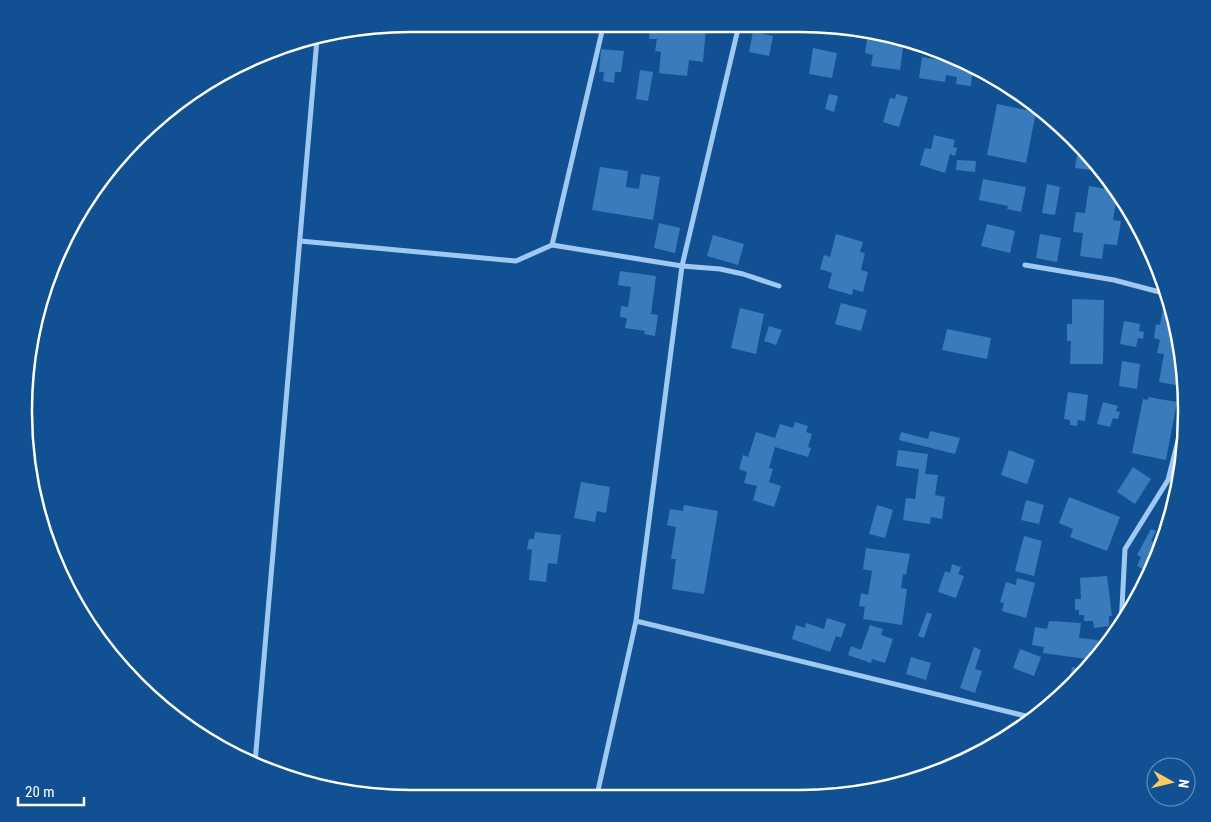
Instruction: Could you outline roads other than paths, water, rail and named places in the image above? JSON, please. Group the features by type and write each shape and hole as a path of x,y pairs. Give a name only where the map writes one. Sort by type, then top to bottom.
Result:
{"street":[{"path":"552,246 602,32"},
{"path":"598,790 636,622 682,266 737,32"},
{"path":"255,755 317,44"},
{"path":"300,241 516,260 552,246 743,274 779,286"},
{"path":"1025,265 1114,280 1159,292"},
{"path":"1122,610 1125,549 1168,480 1177,445"},
{"path":"636,622 1024,716"}]}
